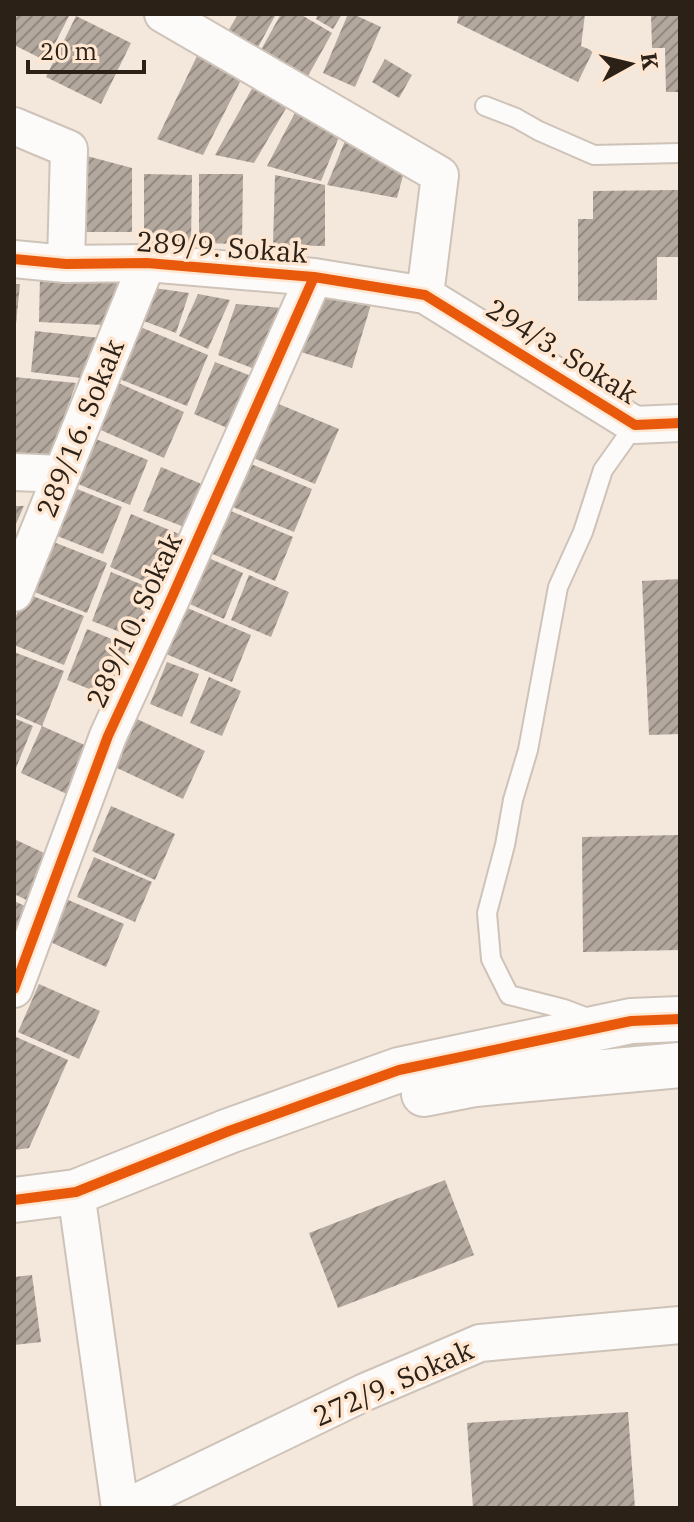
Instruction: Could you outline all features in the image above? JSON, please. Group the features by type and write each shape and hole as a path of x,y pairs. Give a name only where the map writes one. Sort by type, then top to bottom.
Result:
{"street":[{"path":"163,14 440,175 425,295"},
{"path":"14,126 69,149 66,264"},
{"name":"289/9. Sokak","path":"14,259 66,264 147,263 314,277 425,295"},
{"name":"289/16. Sokak","path":"14,593 147,263"},
{"name":"289/10. Sokak","path":"14,989 108,736 314,277"},
{"name":"294/3. Sokak","path":"425,295 635,425 680,423"},
{"path":"14,472 62,474"},
{"path":"14,1200 76,1192 229,1131 399,1070 631,1021 680,1019"},
{"path":"229,1131 475,1084 680,1065"},
{"name":"272/9. Sokak","path":"76,1192 123,1508 365,1392 480,1343 680,1325"}],"lane":[{"path":"485,106 594,155 680,153"},
{"path":"607,1026 564,1009 509,995 491,959 487,913 528,750 558,587 583,532 603,470 635,425"}],"building":[{"path":"14,14 70,14 46,61 14,45"},
{"path":"238,14 276,14 256,51 227,33"},
{"path":"281,14 300,14 332,33 304,83 257,57"},
{"path":"318,14 342,14 333,29 316,19"},
{"path":"348,14 381,27 355,87 323,73"},
{"path":"459,14 585,14 581,46 593,51 578,82 457,23"},
{"path":"651,14 680,14 680,92 666,92 665,48 652,48"},
{"path":"76,16 131,43 101,104 46,77"},
{"path":"197,56 243,76 203,155 157,139"},
{"path":"385,59 412,75 399,98 372,82"},
{"path":"254,85 288,105 254,163 215,155"},
{"path":"297,109 341,132 321,181 267,166"},
{"path":"347,136 405,168 397,198 327,185"},
{"path":"87,156 132,168 132,232 84,232"},
{"path":"144,174 192,175 191,245 144,244"},
{"path":"199,174 243,174 242,244 199,243"},
{"path":"275,175 325,185 325,246 273,245"},
{"path":"680,190 680,257 657,257 657,300 578,301 578,219 593,219 593,191"},
{"path":"40,276 118,282 104,325 39,322"},
{"path":"14,284 20,284 16,324 14,324"},
{"path":"154,288 189,293 176,333 141,320"},
{"path":"198,294 230,300 208,349 179,336"},
{"path":"320,296 372,301 352,368 301,352"},
{"path":"236,304 293,309 265,373 218,355"},
{"path":"138,326 208,355 187,406 117,378"},
{"path":"35,331 100,338 81,378 31,372"},
{"path":"215,362 259,379 237,432 194,414"},
{"path":"14,377 76,383 47,467 14,464"},
{"path":"114,381 184,412 164,458 94,427"},
{"path":"269,400 339,429 315,484 246,455"},
{"path":"86,435 148,460 130,505 68,480"},
{"path":"246,462 312,489 294,532 228,505"},
{"path":"161,467 209,487 192,530 143,511"},
{"path":"67,485 122,507 103,554 47,532"},
{"path":"14,506 24,506 14,528"},
{"path":"226,509 293,537 275,581 208,552"},
{"path":"131,514 184,536 163,589 110,567"},
{"path":"46,539 107,563 87,613 27,589"},
{"path":"204,556 243,573 224,619 185,602"},
{"path":"111,572 162,593 143,641 92,621"},
{"path":"249,575 289,592 271,637 231,620"},
{"path":"680,579 680,734 649,735 642,581"},
{"path":"25,593 84,616 64,665 14,645 14,621"},
{"path":"185,607 251,635 232,682 166,654"},
{"path":"87,629 129,646 109,697 67,680"},
{"path":"14,652 64,671 42,726 14,714"},
{"path":"167,662 199,674 182,717 150,704"},
{"path":"209,677 241,691 222,736 190,723"},
{"path":"14,718 33,726 14,773"},
{"path":"137,719 205,751 183,799 115,767"},
{"path":"42,726 89,747 69,795 21,773"},
{"path":"111,806 175,834 155,880 92,851"},
{"path":"680,835 680,950 583,952 582,837"},
{"path":"14,839 55,858 35,904 14,894"},
{"path":"94,857 152,882 135,922 77,897"},
{"path":"66,899 124,924 106,967 48,941"},
{"path":"14,901 34,910 14,946"},
{"path":"39,984 100,1011 79,1059 18,1032"},
{"path":"14,1036 68,1060 29,1148 14,1150"},
{"path":"445,1180 474,1255 338,1308 309,1233"},
{"path":"32,1275 41,1342 14,1345 14,1277"},
{"path":"628,1412 635,1508 473,1508 467,1423"}],"cycle path":[{"path":"14,259 66,264 147,263 314,277 425,295 635,425 680,423"},
{"path":"14,989 108,736 314,277"},
{"path":"14,1200 76,1192 229,1131 399,1070 631,1021 680,1019"}]}
